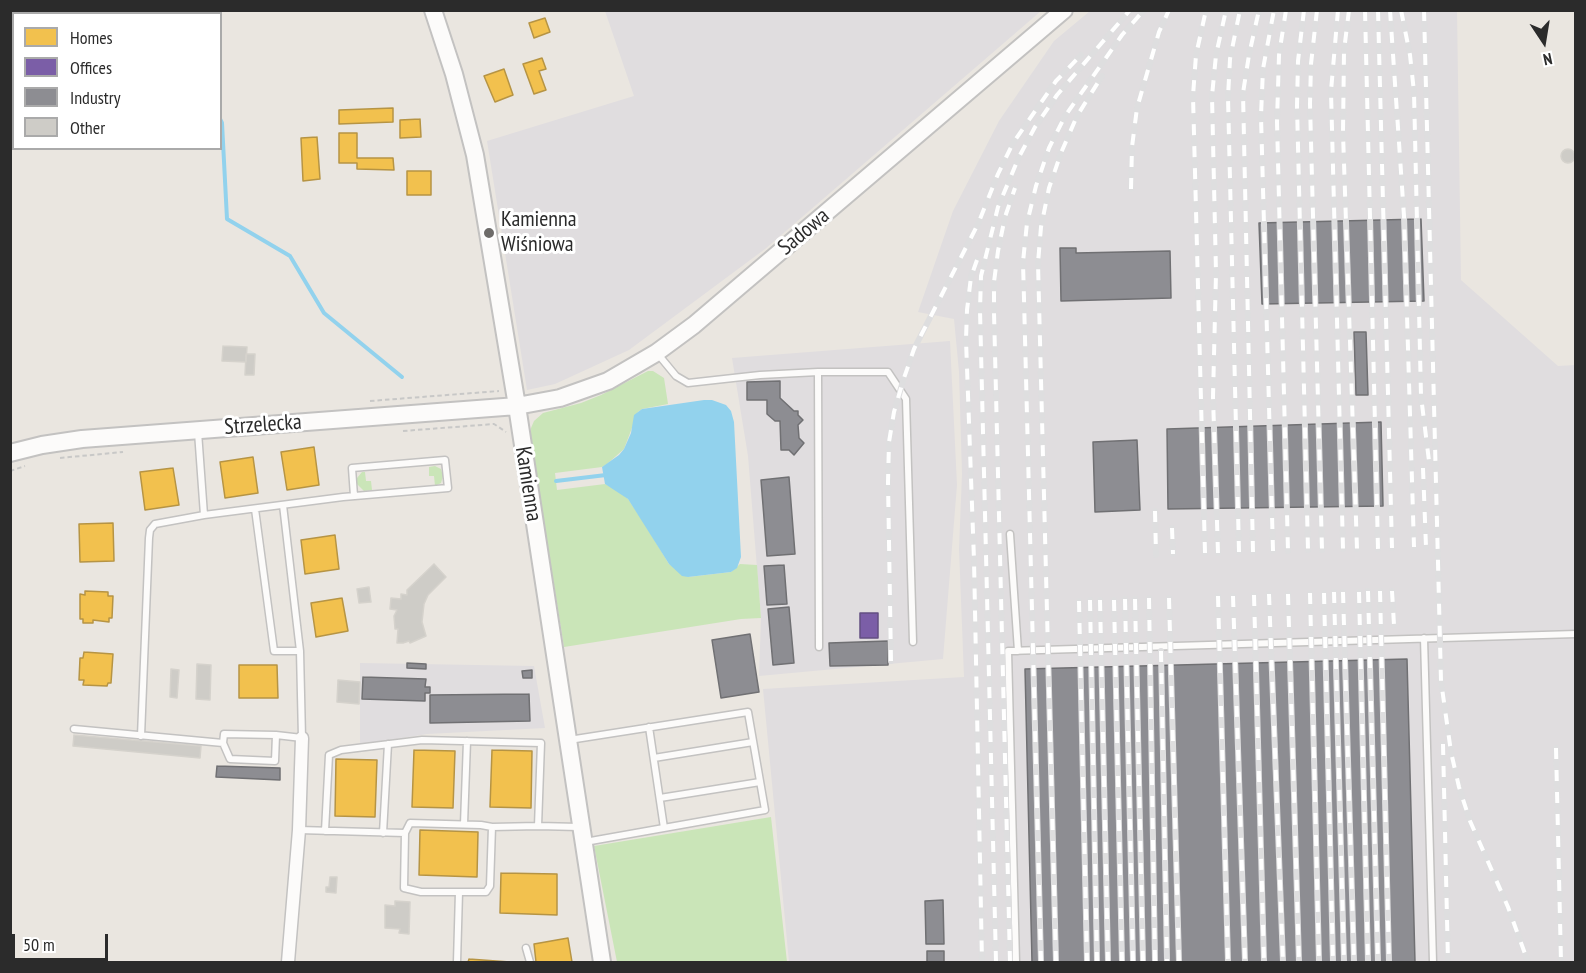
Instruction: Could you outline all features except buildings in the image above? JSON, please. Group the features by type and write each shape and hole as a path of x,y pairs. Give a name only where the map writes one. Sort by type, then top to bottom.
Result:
{"street":[{"path":"47,12 68,10"},
{"name":"Kamienna","path":"433,10 454,74 475,155 517,406 602,963"},
{"name":"Sadowa","path":"517,406 560,398 622,374 694,325 1064,10"},
{"name":"Strzelecka","path":"10,453 82,439 517,406"},
{"path":"288,963 299,830 302,738"}],"lane":[{"path":"656,352 676,376 688,383 759,375 888,372 906,399 913,642"},
{"path":"818,372 819,647"},
{"path":"198,430 204,515"},
{"path":"141,736 150,530 155,524 204,515 354,496 448,488 445,460 352,468 354,496"},
{"path":"276,735 275,761 230,759 223,743 224,734 276,735 302,738 300,651 283,505"},
{"path":"255,509 274,651 300,651"},
{"path":"1010,534 1018,651"},
{"path":"1016,963 1008,651 1575,634"},
{"path":"1424,638 1433,963"},
{"path":"492,827 490,886 486,892 421,892 404,888 405,833 410,823 492,827 538,826 583,835 664,828 765,810 748,712 568,740"},
{"path":"649,728 664,828"},
{"path":"74,729 223,743"},
{"path":"325,831 329,755 341,750 422,740 541,743 538,826"},
{"path":"464,824 467,741"},
{"path":"654,758 753,742"},
{"path":"383,833 388,744"},
{"path":"660,798 760,782"},
{"path":"299,830 405,833"},
{"path":"457,963 459,892"},
{"path":"526,948 530,963"}],"path":[{"path":"400,431 494,424 503,429 513,443 521,440"},
{"path":"51,459 127,452"},
{"path":"10,471 30,464"}],"shaded area":[{"path":"605,10 1041,11 765,249 629,350 555,384 527,390 487,141 634,96"},
{"path":"1090,11 1457,11 1461,280 1558,366 1575,365 1575,962 789,962 763,689 964,677 959,549 962,474 959,372 954,319 918,312 953,211 999,121 1054,41"},
{"path":"950,341 957,485 943,659 759,676 761,618 748,456 732,358"},
{"path":"360,663 534,666 545,728 427,734 360,745"}],"green space":[{"path":"648,371 653,371 664,378 668,404 642,409 638,412 624,449 607,464 602,467 555,473 557,490 605,484 619,491 628,499 669,564 688,577 731,572 740,564 757,565 761,618 741,619 564,647 530,436 531,428 534,421 543,413 601,395"},
{"path":"435,466 441,469 443,476 441,483 435,486 434,476 429,476 429,467"},
{"path":"365,472 366,481 371,481 372,490 364,491 357,484 357,478"},
{"path":"771,817 787,962 617,962 594,846"}],"water":[{"path":"704,400 726,405 731,411 734,422 741,557 737,568 731,572 688,577 682,576 669,564 628,499 605,484 602,467 624,449 631,433 634,415 642,409"}],"waterway":[{"path":"222,123 227,219 290,256 324,313 402,377"},
{"path":"556,481 606,475"}],"railway":[{"path":"996,962 981,276 998,207 1019,157 1035,127 1057,95 1130,10"},
{"path":"1041,962 1023,262 1027,223 1049,148 1065,116 1122,35 1144,10"},
{"path":"1131,189 1132,147 1137,108 1159,32 1169,10"},
{"path":"1205,553 1193,96 1196,55 1206,10"},
{"path":"1218,553 1213,397 1216,273 1212,96 1216,55 1226,10"},
{"path":"1239,552 1228,97 1230,59 1240,10"},
{"path":"1253,552 1243,93 1259,10"},
{"path":"1273,551 1261,116 1263,69 1274,10"},
{"path":"1286,10 1279,55 1277,122 1288,551"},
{"path":"1304,10 1298,61 1297,106 1308,550"},
{"path":"1317,10 1311,64 1310,104 1322,550"},
{"path":"1338,10 1331,91 1343,549"},
{"path":"1349,10 1344,51 1343,133 1357,549"},
{"path":"1365,10 1378,549"},
{"path":"1378,10 1392,548"},
{"path":"1390,10 1404,216 1414,547"},
{"path":"1401,10 1410,55 1414,92 1421,396 1429,461"},
{"path":"1424,10 1441,681 1451,752 1459,787 1470,821 1508,907 1528,962"},
{"path":"891,661 889,442 894,412 903,381 914,349 978,224 1013,143 1056,81 1081,55"},
{"path":"1056,962 1038,263 1041,227 1049,188 1077,116 1102,76"},
{"path":"1010,962 994,282 1005,217 1015,188"},
{"path":"977,260 971,277 966,340 974,560 982,962"},
{"path":"1423,468 1426,547"},
{"path":"1155,511 1156,555"},
{"path":"1172,528 1173,554"},
{"path":"1368,591 1378,962"},
{"path":"1380,591 1389,962"},
{"path":"1392,591 1394,625"},
{"path":"1334,592 1344,962"},
{"path":"1343,592 1354,962"},
{"path":"1359,592 1368,962"},
{"path":"1310,593 1319,962"},
{"path":"1324,593 1333,962"},
{"path":"1269,594 1283,962"},
{"path":"1288,594 1299,962"},
{"path":"1254,595 1264,962"},
{"path":"1218,596 1228,962"},
{"path":"1233,596 1245,962"},
{"path":"1149,598 1155,962"},
{"path":"1169,598 1179,962"},
{"path":"1125,599 1133,962"},
{"path":"1135,599 1143,962"},
{"path":"1090,600 1097,962"},
{"path":"1100,600 1108,962"},
{"path":"1114,600 1122,962"},
{"path":"1079,601 1087,962"},
{"path":"1161,651 1167,962"},
{"path":"1443,744 1448,962"},
{"path":"1556,748 1561,962"}],"place":[{"name":"Kamienna Wiśniowa","path":"489,233"}]}
